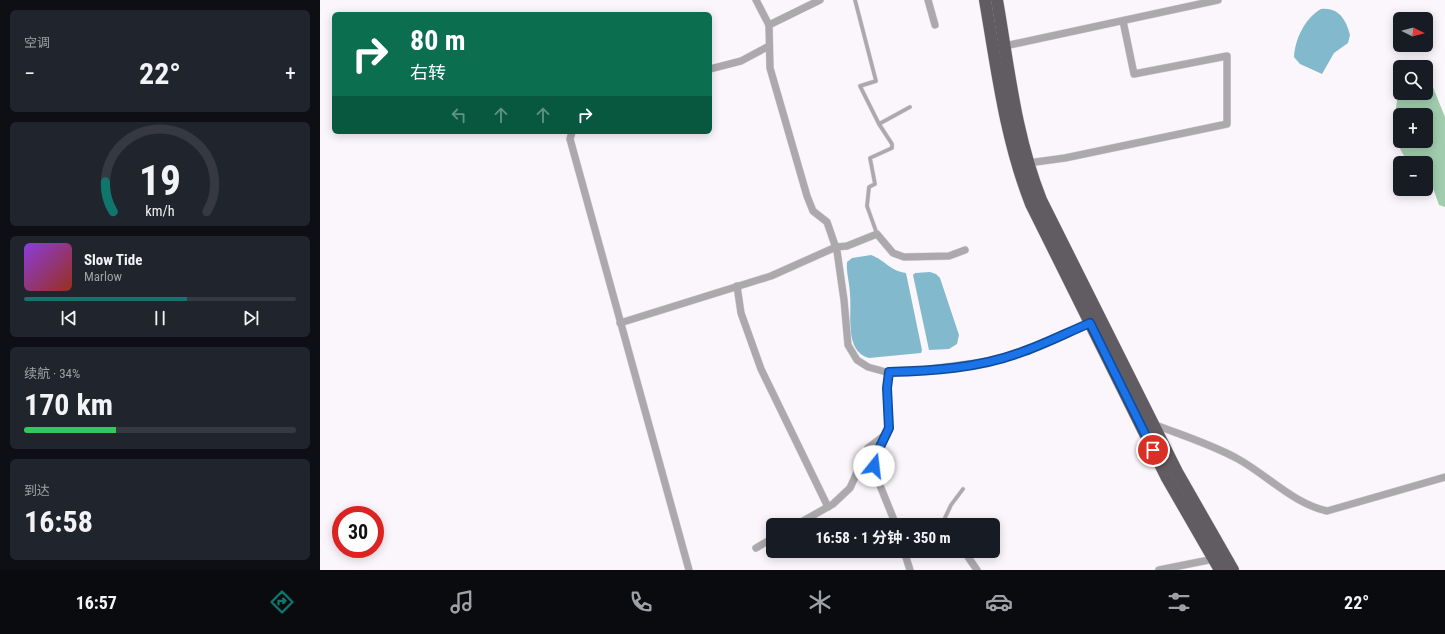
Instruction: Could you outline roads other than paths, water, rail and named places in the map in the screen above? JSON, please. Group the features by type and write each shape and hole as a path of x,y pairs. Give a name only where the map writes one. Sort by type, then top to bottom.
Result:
{"highway":[{"path":"985,0 1002,108 1017,166 1039,222 1167,478 1217,565"},
{"path":"997,0 1014,106 1028,163 1050,217 1177,472 1234,570"}],"street":[{"path":"756,0 769,25 770,68 807,196 813,211 826,222 836,247 844,300 847,340 850,350 857,360 868,367 889,372 938,369 998,359 1018,354 1090,323"},
{"path":"769,25 820,0"},
{"path":"928,0 935,25"},
{"path":"1005,46 1218,0"},
{"path":"1028,163 1065,158 1227,124 1227,56 1134,74 1123,21"},
{"path":"712,68 741,61 770,46"},
{"path":"571,134 570,139 689,570"},
{"path":"620,323 770,276 836,247 847,246 877,234 893,253 904,257 948,256 965,250"},
{"path":"737,286 741,313 761,369 828,506"},
{"path":"889,372 887,392 890,421 887,434 877,453 875,472 893,518"},
{"path":"1153,424 1228,454 1258,471 1310,507 1327,511 1445,477"},
{"path":"808,518 828,506 853,483 868,448 872,443 887,434"},
{"path":"756,548 766,542"},
{"path":"906,558 910,570"},
{"path":"969,558 977,570"},
{"path":"1159,570 1217,565"}],"lane":[{"path":"855,0 876,81 860,86 879,124 892,144 892,148 870,158 875,184 869,187 867,206 877,234"},
{"path":"879,124 910,107"},
{"path":"945,518 951,505 963,489"}],"water":[{"path":"1321,9 1337,12 1344,19 1350,35 1348,43 1334,53 1322,74 1300,64 1294,57 1296,43 1302,30 1310,18"},
{"path":"871,255 892,268 906,273 922,350 921,353 869,358 861,354 856,348 850,322 850,291 847,262 852,258"},
{"path":"930,272 936,274 940,278 959,335 957,344 949,349 929,350 913,275 915,273"}]}
